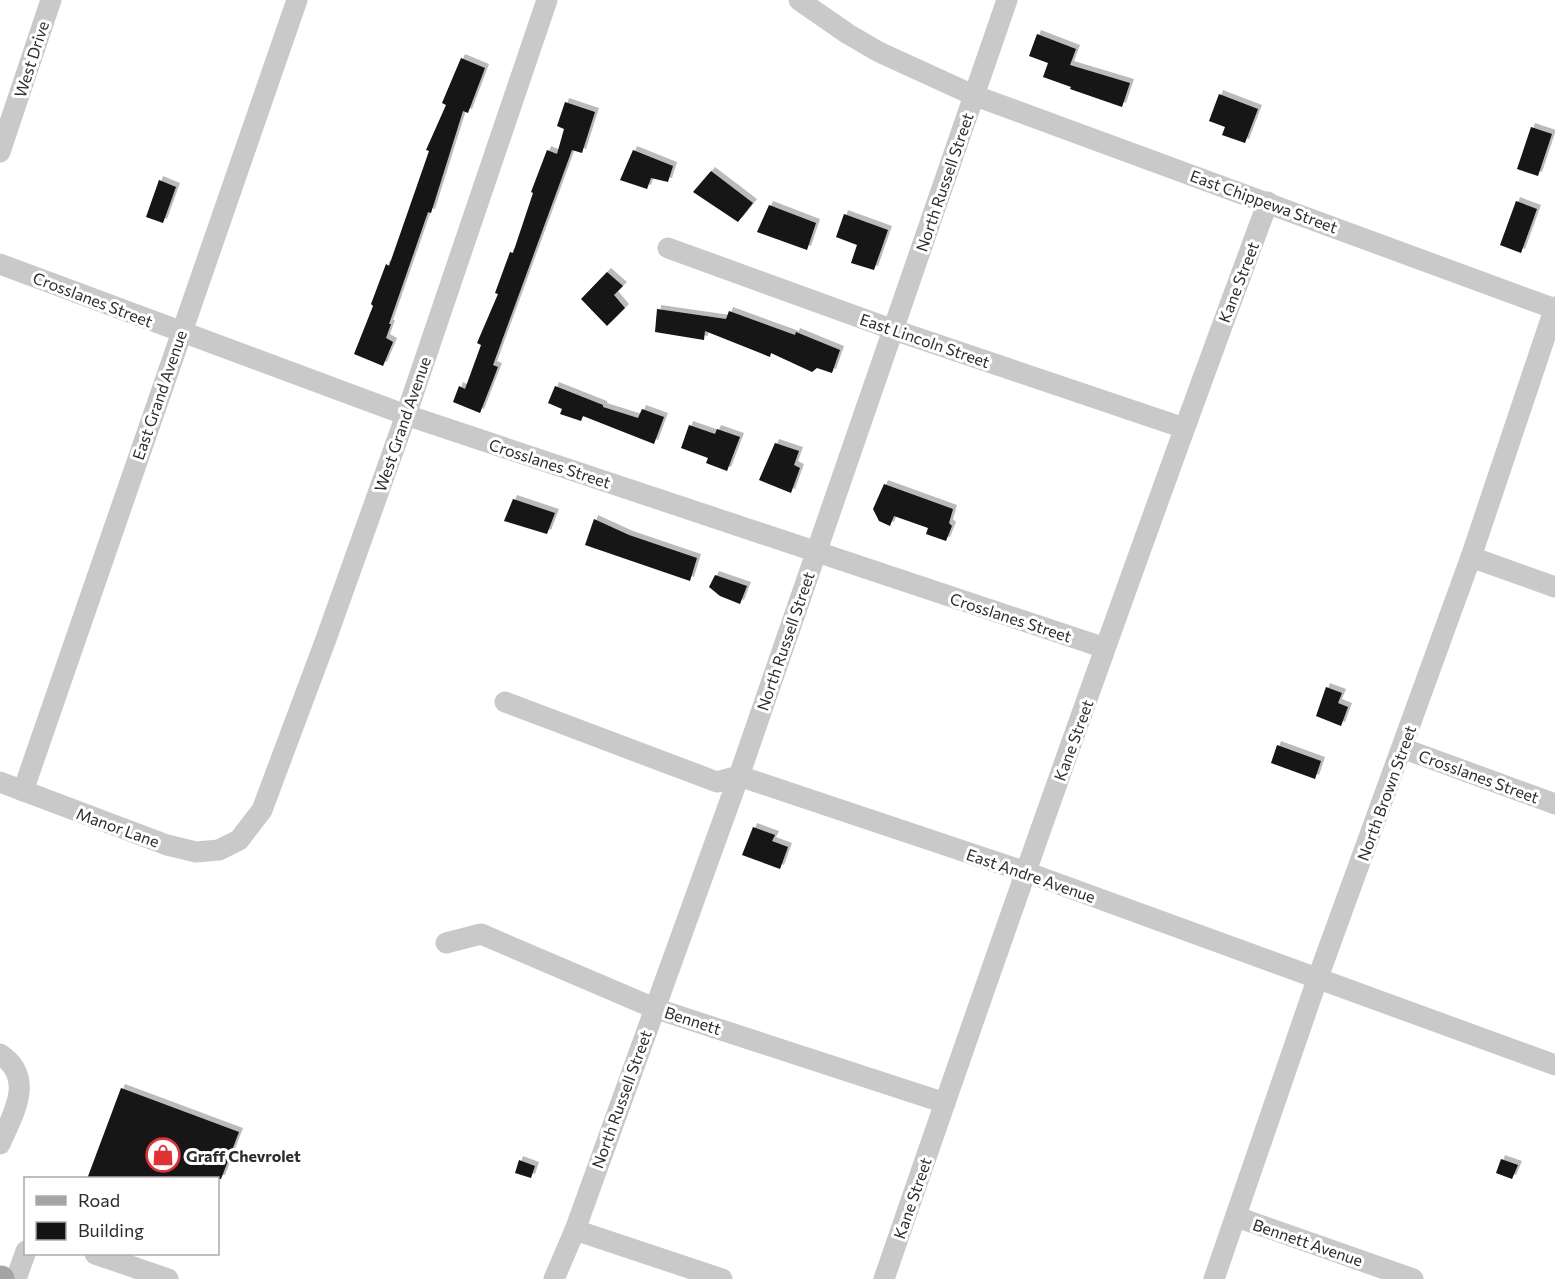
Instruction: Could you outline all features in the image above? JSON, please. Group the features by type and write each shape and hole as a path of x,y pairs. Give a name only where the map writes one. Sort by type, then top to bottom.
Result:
{"street":[{"name":"West Drive","path":"0,152 51,0"},
{"name":"East Grand Avenue","path":"23,791 297,0"},
{"name":"West Grand Avenue","path":"239,840 262,810 326,639 406,415 547,0"},
{"name":"East Chippewa Street","path":"800,0 848,34 879,52 973,95 1555,308"},
{"name":"North Russell Street","path":"554,1279 574,1230 739,776 1007,0"},
{"name":"Kane Street","path":"884,1279 1184,428 1268,202"},
{"name":"East Lincoln Street","path":"668,248 894,330 1184,428"},
{"name":"Crosslanes Street","path":"0,264 406,415 1106,648"},
{"name":"North Brown Street","path":"1214,1279 1317,980 1471,557 1555,308"},
{"path":"1471,557 1555,587"},
{"name":"East Andre Avenue","path":"506,702 717,782 739,776 1026,872 1555,1065"},
{"name":"Crosslanes Street","path":"1402,748 1555,804"},
{"name":"Manor Lane","path":"0,782 167,845 196,852 219,850 239,840"},
{"name":"Bennett","path":"446,943 482,934 654,1008 945,1103"},
{"path":"0,1054 10,1061 20,1080 17,1105 0,1144"},
{"name":"Bennett Avenue","path":"1237,1217 1413,1279"},
{"path":"574,1230 722,1279"},
{"path":"16,1279 25,1255"},
{"path":"98,1255 168,1279"}],"building":[{"path":"1037,34 1076,49 1070,65 1130,83 1122,107 1043,77 1048,63 1029,56"},
{"path":"461,58 485,68 468,113 463,111 431,213 428,212 389,324 391,324 386,338 393,342 383,366 354,354 373,306 371,304 386,264 389,266 429,151 426,150 446,105 442,103"},
{"path":"1219,94 1258,109 1245,143 1222,135 1225,127 1209,121"},
{"path":"565,102 595,112 582,153 572,150 493,365 498,367 480,413 453,402 459,386 465,389 481,345 477,343 498,294 495,293 510,252 513,253 533,193 531,192 547,150 557,154 564,129 557,126"},
{"path":"1531,127 1552,134 1538,176 1517,169"},
{"path":"633,150 673,166 668,182 651,178 647,189 620,180"},
{"path":"711,171 753,203 738,222 693,192"},
{"path":"159,180 176,187 163,223 146,217"},
{"path":"1516,201 1537,209 1521,253 1500,245"},
{"path":"769,205 816,223 807,250 757,232"},
{"path":"844,214 888,230 874,270 851,263 857,245 836,237"},
{"path":"607,272 623,286 614,295 625,308 607,326 581,299"},
{"path":"657,309 726,319 729,311 795,335 796,332 840,350 832,373 817,368 812,372 771,353 770,357 705,331 704,340 655,332"},
{"path":"555,386 603,405 603,407 638,418 642,409 664,417 654,444 583,416 581,421 560,414 562,409 548,403"},
{"path":"689,425 715,434 717,429 740,437 727,471 706,463 708,458 681,448"},
{"path":"775,443 799,451 794,465 800,468 791,493 759,480"},
{"path":"884,484 953,509 949,523 952,526 946,541 926,534 928,528 894,516 890,526 879,521 873,509"},
{"path":"513,499 555,513 547,534 504,521"},
{"path":"594,519 629,535 697,558 690,581 585,545"},
{"path":"715,575 747,586 740,604 720,596 709,587"},
{"path":"1326,687 1342,693 1338,703 1348,707 1341,726 1316,716"},
{"path":"1277,745 1321,761 1315,779 1271,763"},
{"path":"753,827 775,835 772,841 788,847 780,869 742,855"},
{"name":"Graff Chevrolet","path":"121,1088 239,1132 221,1179 219,1177 88,1177"},
{"path":"1501,1159 1518,1165 1512,1179 1496,1173"},
{"path":"519,1160 535,1166 531,1178 515,1173"}],"place":[{"name":"Graff Chevrolet","path":"163,1155"}]}
